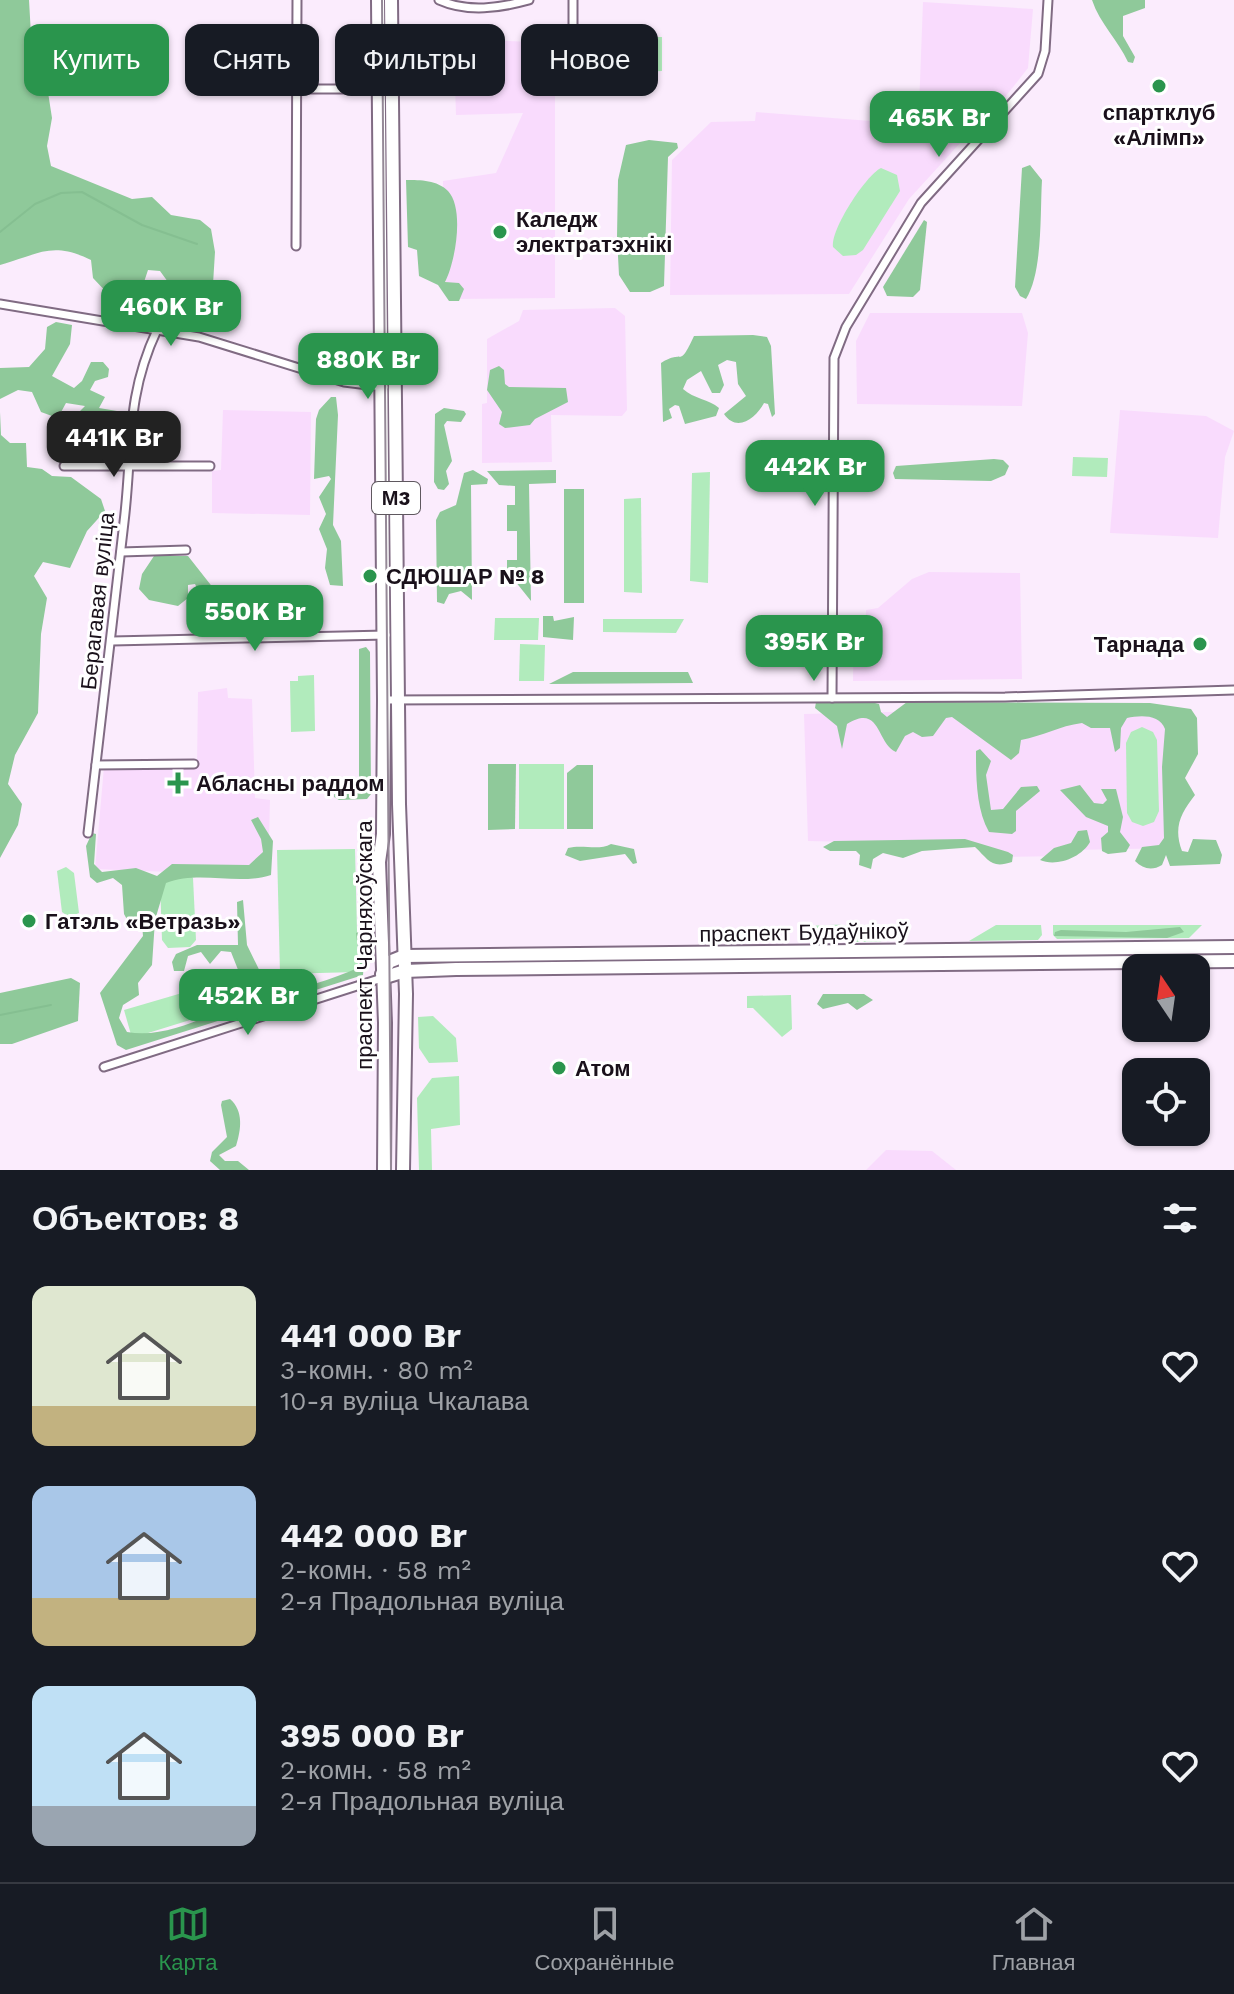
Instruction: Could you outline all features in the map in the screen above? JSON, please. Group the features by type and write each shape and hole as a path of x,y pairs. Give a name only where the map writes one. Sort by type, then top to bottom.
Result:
{"main road":[{"name":"праспект Чарняхоўскага","path":"378,0 380,24"},
{"name":"праспект Чарняхоўскага","path":"390,24 391,0"},
{"name":"праспект Чарняхоўскага","path":"386,96 395,387 405,971 403,1170"},
{"name":"праспект Чарняхоўскага","path":"384,1170 379,862 383,834 381,387 386,96"},
{"name":"праспект Будаўнікоў","path":"1048,956 1234,947"},
{"path":"382,976 389,962 404,956"},
{"name":"праспект Будаўнікоў","path":"404,956 1048,956 1234,961"},
{"name":"праспект Будаўнікоў","path":"382,976 405,971 796,958"}],"street":[{"path":"297,0 297,24"},
{"path":"439,0 465,8 496,8 529,0"},
{"path":"573,0 573,24"},
{"path":"832,698 834,358 846,327 921,203 1038,74 1045,51 1048,0"},
{"path":"296,96 296,246"},
{"path":"0,304 232,345 344,382 395,387"},
{"name":"Берагавая вуліца","path":"88,833 131,467 132,399 141,363 157,330"},
{"path":"64,466 210,466"},
{"path":"121,552 186,550"},
{"path":"112,641 397,635"},
{"path":"384,700 1185,694 1234,690"},
{"path":"96,765 194,764"},
{"path":"104,1067 382,976"}],"shaded area":[{"path":"923,2 1033,9 1028,68 994,111 919,108"},
{"name":"Каледж электратэхнікі","path":"505,41 521,41 521,96 555,96 555,298 451,299 451,286 445,281 443,181 496,173 523,113 456,115 455,96 505,96"},
{"path":"756,112 973,129 909,199 849,294 670,295 672,160 711,122 755,121"},
{"path":"615,308 625,316 627,410 622,416 551,415 552,462 482,463 482,404 487,403 487,339 519,321 523,310"},
{"path":"870,313 1022,313 1028,333 1022,406 857,404 856,341"},
{"path":"223,410 311,412 310,515 212,513 212,471 221,470"},
{"path":"1120,410 1206,416 1234,431 1225,457 1218,538 1110,533"},
{"path":"929,572 1020,573 1022,679 853,681 854,618 866,617 866,610 878,608 912,579"},
{"name":"Абласны раддом","path":"227,688 228,698 252,699 255,798 270,800 268,876 95,869 104,767 197,767 198,692"},
{"path":"1173,710 1177,848 1073,850 1065,856 990,857 979,845 808,841 804,714"},
{"path":"886,1150 932,1151 956,1170 866,1170"}],"green space":[{"path":"0,0 29,0 30,24 24,24 24,96 49,96 52,118 47,146 51,166 132,199 152,197 171,215 200,220 211,229 215,252 213,284 202,291 168,282 160,271 148,270 142,288 129,304 131,319 126,321 118,316 110,296 93,278 91,260 55,250 0,265"},
{"path":"1092,0 1145,0 1145,8 1123,16 1123,36 1135,57 1133,63 1128,62"},
{"path":"658,37 662,37 662,71 658,71"},
{"path":"649,140 677,143 678,148 668,157 664,286 650,292 630,292 619,275 618,180 626,145"},
{"path":"1030,165 1042,180 1041,225 1035,274 1026,299 1015,287 1022,168"},
{"path":"881,168 897,175 900,191 863,250 856,255 843,256 833,247 837,228 858,192"},
{"path":"406,180 439,185 453,199 457,236 445,282 459,283 464,289 459,301 449,301 438,285 419,276 417,250 408,247"},
{"path":"924,220 927,222 920,290 913,297 887,296 883,287"},
{"path":"56,322 72,325 70,344 52,376 74,388 82,381 91,362 103,362 109,369 108,377 95,381 90,390 105,397 99,408 117,411 120,426 95,426 73,455 63,453 63,431 80,419 78,413 85,406 66,403 60,414 52,416 41,412 32,392 18,390 0,399 0,368 29,367 45,349 47,327"},
{"path":"694,336 767,337 771,346 775,414 772,417 768,404 764,403 756,414 740,423 729,420 724,414 746,396 738,384 736,362 727,360 718,365 724,385 720,393 712,393 701,371 687,380 683,389 719,408 716,416 685,424 679,406 675,405 669,409 672,418 663,422 661,363 683,356"},
{"path":"499,366 504,370 505,384 509,387 566,388 568,402 535,419 530,425 505,428 499,424 502,412 487,390 490,370"},
{"path":"331,397 336,397 338,415 333,525 341,541 343,586 330,585 325,568 327,549 319,529 326,514 319,497 331,479 329,476 314,479 316,419 319,410"},
{"path":"444,408 466,414 461,422 447,421 444,425 452,461 446,471 449,484 444,490 438,489 434,482 435,414"},
{"path":"0,412 1,435 10,443 26,443 27,467 42,469 52,476 71,477 101,499 105,511 87,531 70,568 43,562 34,576 47,598 41,634 38,713 15,755 8,784 22,804 18,825 0,858"},
{"path":"1073,457 1108,458 1107,477 1072,476"},
{"path":"1003,460 1009,466 1005,475 991,481 895,479 893,473 896,466"},
{"path":"473,470 488,479 487,484 471,485 472,600 461,591 449,594 444,604 437,602 436,520 440,512 456,505 464,473"},
{"path":"556,470 556,483 529,484 531,601 507,571 507,560 517,560 517,531 507,531 507,505 515,505 515,486 499,485 487,471"},
{"path":"710,472 708,583 690,581 692,473"},
{"path":"564,489 584,489 584,603 564,603"},
{"path":"641,498 642,593 624,592 624,499"},
{"path":"154,556 188,556 236,617 235,624 227,629 215,624 195,584 188,585 188,598 178,606 149,600 139,589 142,574"},
{"path":"543,616 553,616 554,621 574,617 573,640 543,637"},
{"path":"495,618 539,618 538,640 494,640"},
{"path":"603,619 684,619 676,633 603,632"},
{"path":"520,644 545,645 544,681 519,681"},
{"path":"366,647 370,652 371,794 367,799 339,800 334,797 335,788 359,778 359,649"},
{"path":"573,672 688,672 693,683 549,684"},
{"path":"314,675 315,731 291,732 290,681 298,681 298,676"},
{"path":"816,702 871,702 879,704 881,712 887,717 907,702 1150,703 1191,709 1197,718 1198,754 1185,778 1195,795 1180,821 1179,842 1182,851 1188,852 1193,839 1216,840 1222,855 1220,864 1170,866 1166,855 1162,865 1155,868 1144,867 1135,861 1142,847 1159,845 1164,838 1162,767 1165,729 1154,718 1127,718 1121,728 1120,748 1115,752 1110,728 1091,728 1082,723 1021,740 1019,753 1011,760 952,717 946,718 933,736 922,737 913,732 905,736 896,752 872,721 858,719 847,724 842,749 837,726 815,708"},
{"path":"1142,727 1153,732 1157,740 1159,811 1154,822 1143,826 1132,822 1127,813 1126,743 1131,732"},
{"path":"980,749 991,761 986,775 991,810 1003,809 1021,787 1037,786 1040,791 1016,811 1016,831 1012,834 989,832 985,823 977,782 976,751"},
{"path":"488,764 516,764 515,829 488,830"},
{"path":"519,764 564,764 564,829 519,829"},
{"path":"577,765 593,765 593,829 567,829 567,773"},
{"path":"1080,785 1094,803 1103,804 1107,800 1101,789 1116,789 1123,817 1120,832 1130,845 1126,852 1108,854 1102,851 1101,838 1108,832 1108,826 1086,817 1060,790"},
{"path":"258,817 273,841 271,875 245,879 192,878 166,883 155,920 152,965 138,983 139,995 123,1005 119,1018 127,1032 171,1029 242,1002 246,990 231,952 221,951 210,964 201,952 188,956 184,971 174,971 172,962 176,954 197,945 238,945 237,902 243,900 247,945 269,990 316,983 360,967 356,933 361,931 365,946 363,975 126,1050 117,1045 100,993 143,936 142,924 130,925 124,914 122,885 113,878 97,883 90,877 86,846 92,833 96,834 94,864 102,872 136,868 157,876 172,864 249,865 263,852 261,839 251,820"},
{"path":"1087,830 1090,842 1081,853 1060,862 1040,860 1054,848 1071,843 1078,831"},
{"path":"965,839 1008,852 1013,855 1012,862 995,864 975,847 922,851 903,858 883,853 873,859 871,869 859,865 860,855 856,851 830,851 823,847 834,841"},
{"path":"611,844 634,849 637,863 633,864 625,854 580,861 565,855 568,848"},
{"path":"355,849 358,972 280,974 277,850"},
{"path":"66,867 74,873 79,913 69,917 62,912 57,871"},
{"path":"190,875 193,878 196,940 190,947 168,948 162,940 160,881"},
{"path":"996,925 1041,925 1042,935 1038,940 969,941"},
{"path":"1053,925 1202,925 1189,938 1057,939 1053,935"},
{"path":"802,926 855,926 865,929 881,942 805,942"},
{"path":"1180,927 1184,932 1167,938 1054,936 1061,930 1126,932"},
{"path":"237,976 245,1003 197,1018 189,991"},
{"path":"71,978 80,983 78,1021 12,1044 0,1044 0,993"},
{"path":"182,993 190,1020 132,1038 124,1010"},
{"path":"823,994 864,994 873,1000 857,1010 848,1003 823,1009 817,1004"},
{"path":"791,995 792,1029 782,1037 753,1008 747,1008 747,996"},
{"path":"433,1016 456,1038 458,1062 429,1063 419,1048 418,1017"},
{"path":"459,1076 460,1125 431,1129 432,1170 419,1170 417,1098 432,1078"},
{"path":"230,1099 238,1109 239,1134 236,1146 219,1155 225,1161 238,1161 249,1170 220,1170 210,1161 212,1152 227,1137 221,1105 222,1101"}],"waterway":[{"path":"0,232 35,204 61,193 82,192 142,225 197,244"},
{"path":"0,1015 51,1005"}],"tram line":[{"path":"382,0 391,1170"}],"place":[{"name":"спартклуб «Алімп»","path":"1159,86"},
{"name":"Каледж электратэхнікі","path":"500,232"},
{"name":"СДЮШАР № 8","path":"370,576"},
{"name":"Тарнада","path":"1200,644"},
{"name":"Абласны раддом","path":"178,783"},
{"name":"Гатэль «Ветразь»","path":"29,921"},
{"name":"Атом","path":"559,1068"}]}
